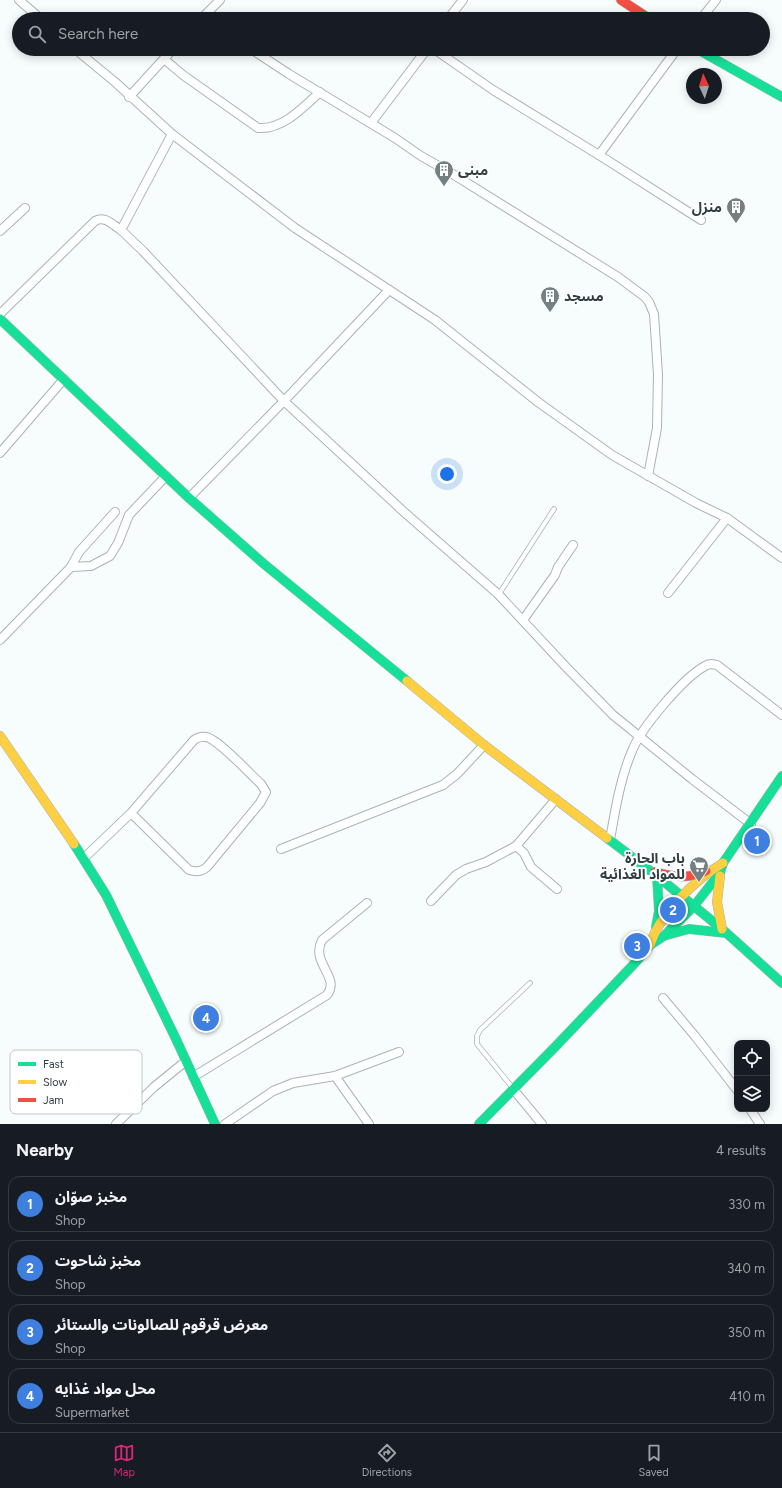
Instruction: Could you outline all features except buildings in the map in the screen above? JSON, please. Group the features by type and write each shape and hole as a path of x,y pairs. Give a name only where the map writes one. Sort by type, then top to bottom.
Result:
{"street":[{"path":"19,0 32,12"},
{"path":"209,12 220,0"},
{"path":"454,12 463,0"},
{"path":"621,0 639,12"},
{"path":"707,12 716,0"},
{"path":"83,56 115,82 129,97 172,134 295,228 435,320 574,429 612,455 648,476 727,518 782,558"},
{"path":"129,97 167,56"},
{"path":"262,56 618,277 645,297 654,314 658,375 657,428 648,476"},
{"path":"371,123 422,56"},
{"path":"444,56 493,90 701,220"},
{"path":"599,155 672,56"},
{"path":"709,56 782,97"},
{"path":"164,59 183,75 258,128 270,128 278,125 297,112 320,92"},
{"path":"120,230 172,134"},
{"path":"0,231 25,208"},
{"path":"0,314 95,221 104,219 120,230 143,251 284,401 404,512 498,594 613,715 692,779 751,824"},
{"path":"189,498 284,401 389,290"},
{"path":"0,319 189,498 264,564 484,745 610,840 694,906 782,983"},
{"path":"0,453 64,379"},
{"path":"70,567 90,566 110,556 118,543 129,515 166,476"},
{"path":"0,640 70,567 79,552 115,512"},
{"path":"668,593 727,518"},
{"path":"523,620 555,575 558,567 572,544"},
{"path":"610,840 624,772 632,750 640,736 668,699 684,683 706,665 717,665 782,715"},
{"path":"0,736 84,858 106,895 126,934 215,1124"},
{"path":"84,858 131,813 194,740 198,738 205,737 216,742 262,784 266,792 260,803 207,867 197,872 189,870 131,813"},
{"path":"281,848 390,807 443,785 457,774 484,745"},
{"path":"479,1124 613,986 650,945 664,936 694,906 751,824 782,776"},
{"path":"431,901 456,875 466,869 486,862 516,846 556,799"},
{"path":"516,846 524,853 531,867 558,889"},
{"path":"654,874 681,878 717,871"},
{"path":"655,929 682,898 717,871"},
{"path":"717,871 717,914 724,931"},
{"path":"650,945 659,911 654,874"},
{"path":"193,1077 327,995 331,990 331,982 319,958 318,947 322,940 367,904"},
{"path":"664,936 675,932 689,930 724,931"},
{"path":"663,998 734,1086"},
{"path":"225,1124 273,1091 280,1088 293,1083 335,1076 398,1052"},
{"path":"142,1099 186,1061"},
{"path":"335,1076 369,1124"},
{"path":"513,1089 542,1124"},
{"path":"752,1112 760,1124"},
{"path":"116,1124 126,1114"}],"lane":[{"path":"498,594 554,509"},
{"path":"513,1089 477,1044 477,1036 480,1030 530,982"}],"traffic: fast":[{"path":"709,56 782,97"},
{"path":"0,319 189,498 264,564 407,681"},
{"path":"479,1124 555,1047 634,964 650,945 664,936 694,906 720,873 723,863 782,776"},
{"path":"607,838 657,876 722,929 782,983"},
{"path":"74,844 106,895 176,1039 215,1124"},
{"path":"656,927 659,911 657,876"},
{"path":"667,935 689,929 726,933"}],"traffic: slow":[{"path":"407,681 484,745 607,838"},
{"path":"0,736 74,844"},
{"path":"650,945 655,933 670,909 701,878 723,863"},
{"path":"720,876 717,902 722,929"}],"traffic: jam":[{"path":"621,0 639,12"},
{"path":"655,872 668,875 687,876 700,874 706,871"}],"place":[{"name":"مبنى","path":"444,187"},
{"name":"منزل","path":"736,224"},
{"name":"مسجد","path":"550,313"},
{"name":"مخبز صوّان","path":"757,841"},
{"name":"باب الحارة للمواد الغذائية","path":"699,883"},
{"name":"مخبز شاحوت","path":"673,910"},
{"name":"معرض قرقوم للصالونات والستائر","path":"637,946"},
{"name":"محل مواد غذايه","path":"206,1018"}]}
